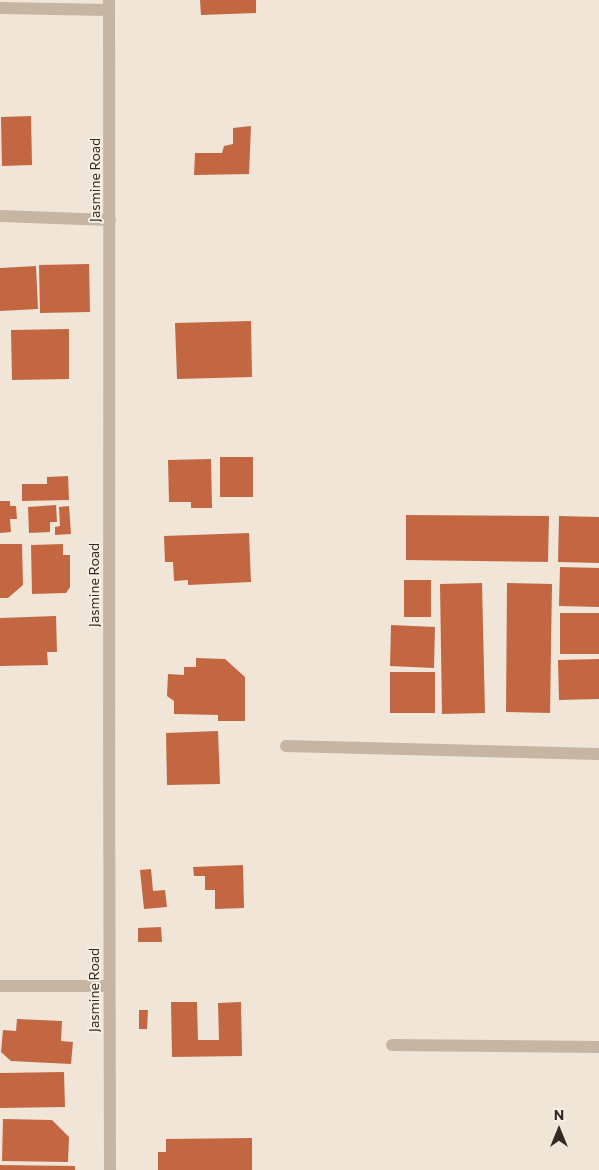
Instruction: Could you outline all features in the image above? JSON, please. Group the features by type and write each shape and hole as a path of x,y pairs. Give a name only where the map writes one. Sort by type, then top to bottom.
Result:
{"street":[{"path":"0,8 109,5"},
{"name":"Jasmine Road","path":"109,5 110,1170"},
{"path":"0,216 110,220"},
{"path":"286,746 599,754"},
{"path":"0,986 109,986"},
{"path":"392,1045 599,1047"}],"building":[{"path":"200,0 256,0 256,13 201,15"},
{"path":"31,116 32,165 2,166 1,117"},
{"path":"251,126 249,174 194,175 195,153 222,153 224,146 233,144 233,128"},
{"path":"89,264 90,312 40,313 39,265"},
{"path":"36,266 38,309 0,311 0,268"},
{"path":"251,321 252,377 177,379 175,323"},
{"path":"69,329 69,379 12,380 11,330"},
{"path":"220,457 253,457 253,497 220,497"},
{"path":"211,459 212,508 191,508 191,502 169,502 168,460"},
{"path":"68,476 69,500 22,501 22,484 47,484 47,477"},
{"path":"0,501 10,501 10,506 16,506 17,519 10,519 11,532 0,533"},
{"path":"56,505 57,522 50,522 50,532 29,533 28,507"},
{"path":"69,506 71,534 55,535 55,527 60,526 59,507"},
{"path":"406,515 549,516 548,562 406,560"},
{"path":"559,516 599,517 599,563 558,562"},
{"path":"249,533 251,582 188,585 188,580 174,581 173,562 165,562 164,536"},
{"path":"0,544 22,544 23,585 8,598 0,598"},
{"path":"63,544 63,555 70,555 70,587 66,593 32,594 31,545"},
{"path":"560,567 599,568 599,607 559,606"},
{"path":"404,580 431,580 431,617 404,617"},
{"path":"482,583 485,713 442,714 440,584"},
{"path":"507,583 552,584 550,713 506,712"},
{"path":"560,613 599,613 599,654 560,654"},
{"path":"56,616 57,652 47,652 48,665 0,666 0,618"},
{"path":"391,625 435,627 434,668 390,666"},
{"path":"196,658 225,659 245,677 245,721 218,721 218,715 174,714 174,701 167,696 168,674 184,675 184,667 196,667"},
{"path":"599,659 599,699 559,700 558,660"},
{"path":"390,672 435,672 435,713 390,713"},
{"path":"218,731 220,784 167,785 166,733"},
{"path":"243,865 244,908 215,909 215,890 205,890 205,876 194,876 193,867"},
{"path":"151,869 153,891 165,890 167,907 144,909 140,870"},
{"path":"161,927 162,942 138,942 138,928"},
{"path":"171,1002 197,1002 198,1040 219,1040 218,1003 241,1002 242,1056 172,1057"},
{"path":"139,1010 148,1010 147,1029 139,1029"},
{"path":"17,1019 62,1021 61,1041 73,1042 71,1064 11,1061 1,1052 3,1030 16,1031"},
{"path":"64,1072 65,1107 0,1108 0,1073"},
{"path":"3,1119 52,1120 69,1137 68,1162 2,1161"},
{"path":"252,1138 252,1170 158,1170 158,1152 166,1152 166,1139"},
{"path":"0,1165 75,1166 75,1170 0,1170"}]}
